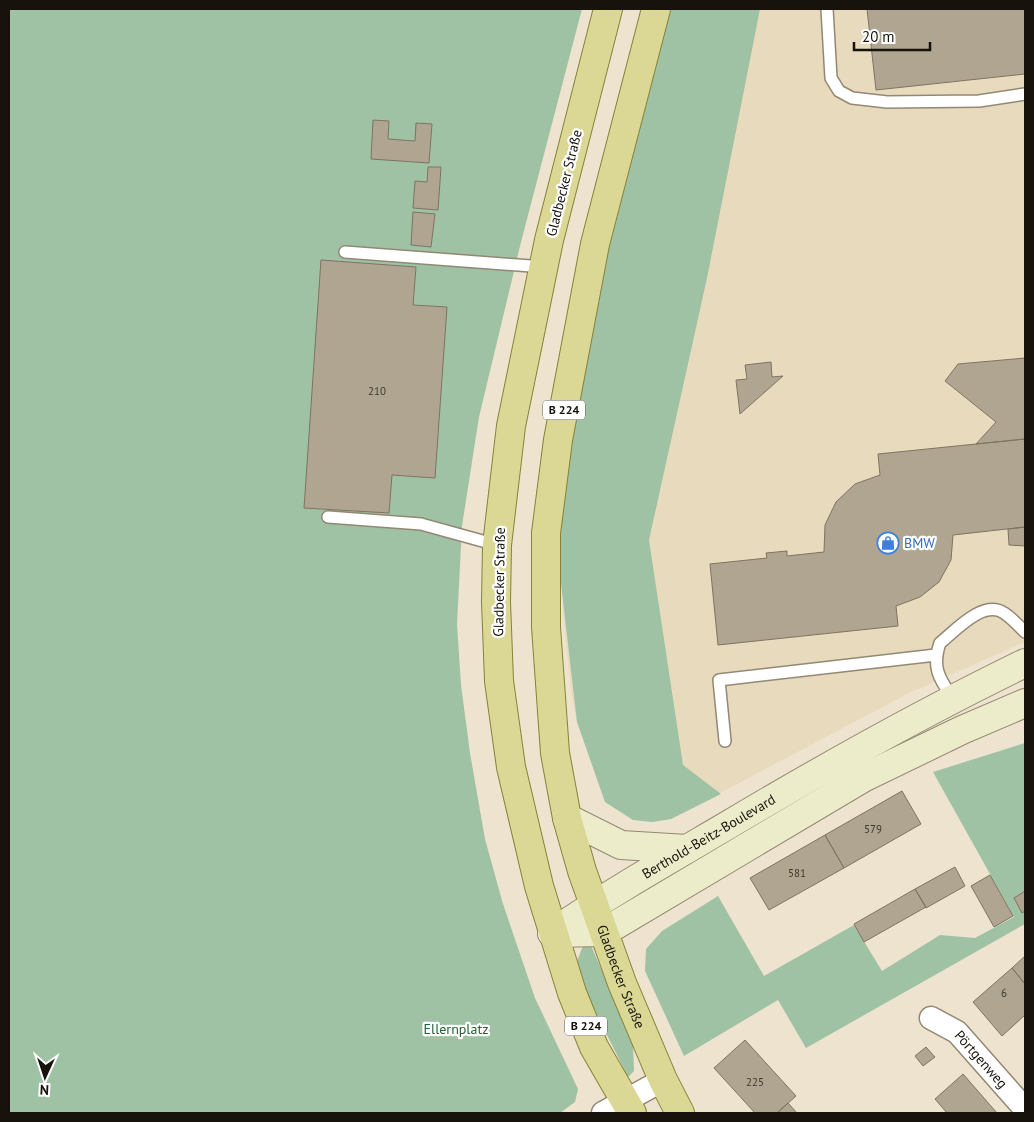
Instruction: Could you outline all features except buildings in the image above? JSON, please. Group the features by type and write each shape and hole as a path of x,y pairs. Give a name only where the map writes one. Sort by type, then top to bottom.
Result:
{"main road":[{"name":"Gladbecker Straße","path":"608,9 544,267 511,426 497,545 496,602 499,682 511,766 552,933 572,993 620,1109"},
{"name":"Gladbecker Straße","path":"656,9 595,244 558,440 546,533 546,627 555,753 567,818 617,969 663,1080 680,1113"},
{"name":"Berthold-Beitz-Boulevard","path":"552,933 594,904 815,773 952,698 1025,662"},
{"name":"Berthold-Beitz-Boulevard","path":"952,698 995,695 1002,702 1003,710 1000,713"},
{"name":"Berthold-Beitz-Boulevard","path":"552,933 604,932 863,778 1025,703"},
{"path":"567,818 621,845 687,849"},
{"name":"Berthold-Beitz-Boulevard","path":"617,969 622,946 643,909"}],"street":[{"name":"Pörtgenweg","path":"931,1018 957,1032 1025,1109"},
{"path":"620,1109 663,1080"}],"lane":[{"path":"827,9 831,78 839,91 852,98 886,102 979,101 1025,94"},
{"path":"345,252 544,267"},
{"path":"328,517 421,524 497,545"},
{"path":"952,698 939,680 935,667 940,643 976,614 991,609 1003,612 1025,632"},
{"path":"725,741 719,680 936,655"}],"shaded area":[{"path":"684,9 1025,9 1025,642 909,693 671,819 652,822 633,820 605,802 577,722 572,698 563,614 565,520"}],"green space":[{"name":"Ellernplatz","path":"9,9 582,9 521,242 479,417 462,526 457,624 461,685 470,753 485,839 503,904 535,998 578,1089 575,1102 560,1113 9,1113"},
{"path":"660,9 760,9 707,278 649,540 683,765 721,794 671,819 652,822 633,820 605,802 577,722 555,532 566,442"},
{"path":"1025,743 1025,924 806,1048 778,1000 684,1056 645,971 646,949 662,931 718,896 764,976 854,925 882,971 940,935 975,938 1014,917 933,772"},
{"path":"587,936 633,1044 634,1071 628,1077 591,1003 577,961"}],"place":[{"name":"BMW","path":"888,543"}]}
